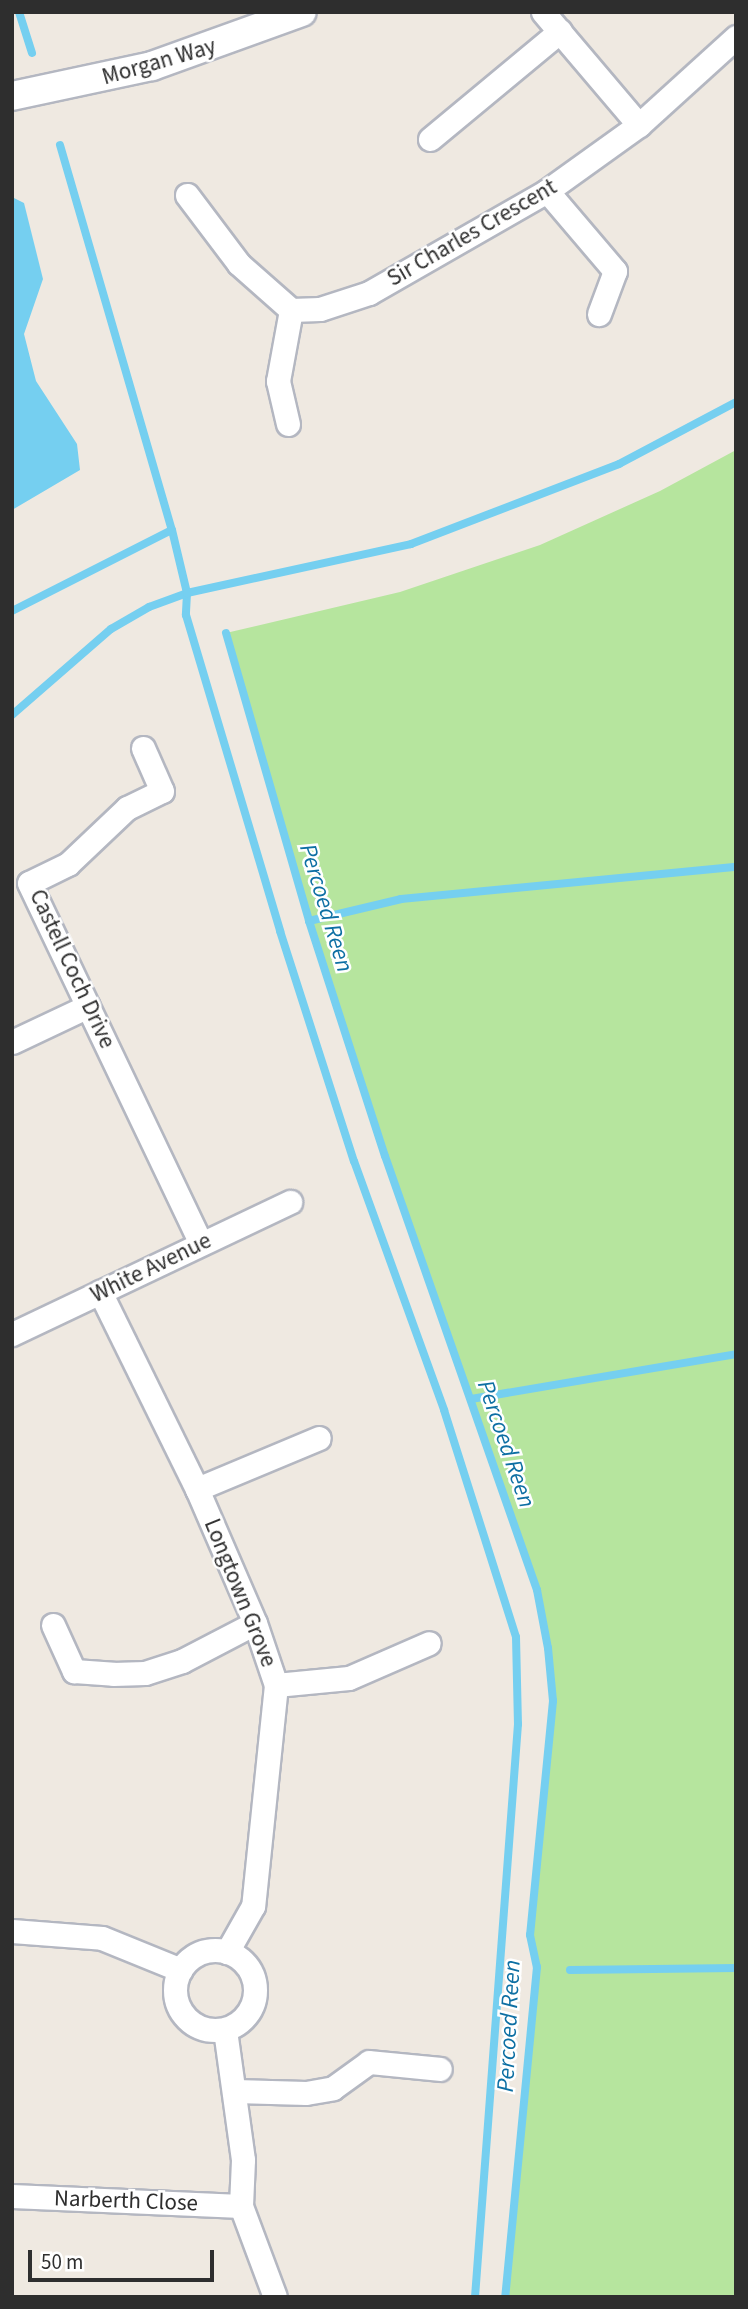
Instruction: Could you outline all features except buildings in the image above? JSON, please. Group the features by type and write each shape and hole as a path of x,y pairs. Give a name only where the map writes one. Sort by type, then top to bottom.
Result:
{"street":[{"name":"Morgan Way","path":"12,96 152,66 302,12"},
{"path":"543,12 639,125"},
{"path":"430,139 561,31"},
{"name":"Sir Charles Crescent","path":"291,310 320,309 369,293 547,191 639,125 732,49"},
{"path":"547,191 615,271 600,314"},
{"path":"187,195 239,264 291,310 278,381 288,424"},
{"name":"Castell Coch Drive","path":"143,748 162,791 127,808 68,864 29,883 201,1243"},
{"path":"12,1042 88,1006"},
{"name":"White Avenue","path":"12,1334 290,1202"},
{"name":"Longtown Grove","path":"100,1292 197,1489 256,1623 276,1685 253,1906 227,1952"},
{"path":"197,1489 319,1438"},
{"path":"53,1625 74,1671 113,1674 145,1673 182,1661 256,1623"},
{"path":"276,1685 349,1678 429,1643"},
{"path":"12,1931 102,1938 181,1970"},
{"path":"227,1952 246,1964 255,1986 245,2017 225,2030 203,2029 183,2014 175,1985 181,1970 197,1954 227,1952"},
{"path":"225,2030 243,2161 240,2206 275,2297"},
{"path":"235,2091 306,2093 333,2088 369,2062 440,2069"},
{"name":"Narberth Close","path":"12,2196 240,2206"}],"green space":[{"path":"736,450 736,2297 505,2297 537,1967 530,1935 553,1701 548,1648 537,1590 385,1156 309,921 226,633 400,592 540,545 660,491"}],"water":[{"path":"12,197 24,203 43,279 24,334 36,381 77,444 80,470 12,510"}],"waterway":[{"path":"19,12 32,53"},
{"path":"60,145 172,530 187,593 186,615 280,931 354,1161 444,1410 516,1637 518,1724 475,2297"},
{"path":"12,715 111,629 149,607 187,593 411,544 619,464 736,402"},
{"path":"12,611 172,530"},
{"name":"Percoed Reen","path":"226,633 309,921 385,1156 537,1590 548,1648 553,1701 530,1935 537,1967 505,2297"},
{"path":"309,921 401,899 736,867"},
{"path":"471,1399 736,1354"},
{"path":"570,1970 736,1968"}]}
